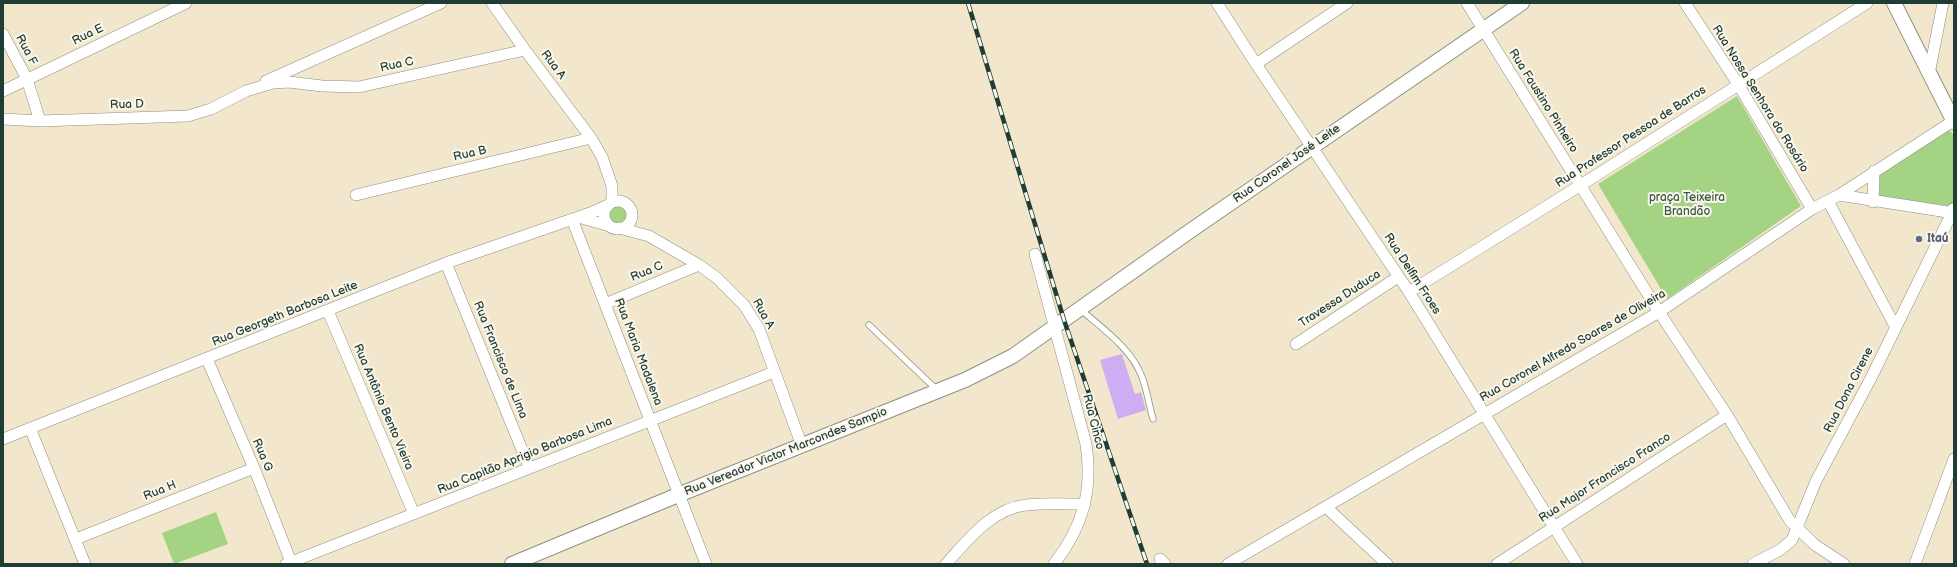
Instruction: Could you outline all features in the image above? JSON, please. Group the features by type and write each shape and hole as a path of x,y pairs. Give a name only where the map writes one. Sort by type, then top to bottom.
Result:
{"street":[{"name":"Rua E","path":"3,91 186,3"},
{"name":"Rua D","path":"3,119 40,121 198,114 230,101 246,91 293,68 441,3"},
{"name":"Rua A","path":"492,3 591,138 602,157 612,186"},
{"name":"Rua Delfim Froes","path":"1218,3 1256,64 1409,292 1577,564"},
{"path":"1256,64 1347,3"},
{"name":"Rua Faustino Pinheiro","path":"1467,3 1659,312 1727,415 1790,521 1815,545 1844,564"},
{"name":"Rua Coronel José Leite","path":"1054,328 1312,146 1522,3"},
{"name":"Rua Nossa Senhora do Rosário","path":"1684,3 1738,84 1812,209"},
{"name":"Rua Professor Pessoa de Barros","path":"1409,292 1581,185 1867,3"},
{"path":"1894,3 1954,122"},
{"path":"1929,74 1943,3"},
{"name":"Rua F","path":"3,34 27,79 40,121"},
{"name":"Rua C","path":"273,83 289,82 322,86 358,87 525,50"},
{"name":"Rua D","path":"246,91 273,83"},
{"name":"Rua Coronel Alfredo Soares de Oliveira","path":"1228,564 1659,312 1812,209 1839,195 1874,171 1954,122"},
{"name":"Rua B","path":"356,195 591,138"},
{"path":"1873,202 1874,171"},
{"path":"612,186 631,209 632,213 649,236"},
{"path":"612,186 610,204 604,213 604,218 614,227"},
{"path":"1839,195 1873,202 1953,212"},
{"path":"610,204 621,201 625,203"},
{"path":"1828,201 1895,326"},
{"name":"Rua Georgeth Barbosa Leite","path":"3,438 207,359 446,263 575,218 610,204"},
{"name":"Rua Dona Cirene","path":"1753,564 1780,550 1792,540 1811,491 1871,378 1895,326 1953,212"},
{"path":"614,227 627,225 630,222 632,213"},
{"path":"575,218 649,236"},
{"name":"Rua Maria Madalena","path":"575,218 605,304 706,564"},
{"name":"Rua A","path":"649,236 699,264 718,278 744,305 759,330 802,446"},
{"name":"Rua Cinco","path":"1035,254 1086,444 1090,480 1080,522 1073,536 1054,564"},
{"name":"Rua Francisco de Lima","path":"446,263 529,467"},
{"name":"Rua C","path":"605,304 699,264"},
{"name":"Travessa Duduca","path":"1296,344 1398,277"},
{"name":"Rua Antônio Bento Vieira","path":"328,311 414,514"},
{"name":"Rua Vereador Victor Marcondes Sampio","path":"512,564 678,494 966,380 1013,356 1054,328"},
{"name":"Rua G","path":"207,359 254,468 288,563"},
{"name":"Rua Capitão Aprigio Barbosa Lima","path":"288,563 774,372"},
{"name":"Rua Major Francisco Franco","path":"1497,564 1727,415"},
{"path":"30,428 85,564"},
{"path":"1915,564 1954,459"},
{"name":"Rua H","path":"76,539 254,468"},
{"path":"946,564 977,530 988,521 1010,509 1027,505 1085,504"},
{"path":"1326,507 1387,564"}],"lane":[{"path":"1080,309 1124,347 1135,362 1142,377 1153,419"},
{"path":"869,325 938,391"}],"green space":[{"name":"praça Teixeira Brandão","path":"1737,96 1801,206 1667,299 1598,184"},
{"path":"1949,129 1954,136 1954,201 1950,206 1879,198 1880,172"},
{"path":"618,202 623,203 629,209 629,219 623,225 618,226 613,225 607,219 606,214 607,209 613,203"},
{"path":"216,512 228,544 174,564 162,533"}],"building":[{"path":"1122,354 1135,394 1141,392 1146,410 1118,419 1100,360"}],"railway":[{"path":"968,3 1064,320 1147,564"}],"place":[{"name":"Itaú","path":"1919,239"}]}
